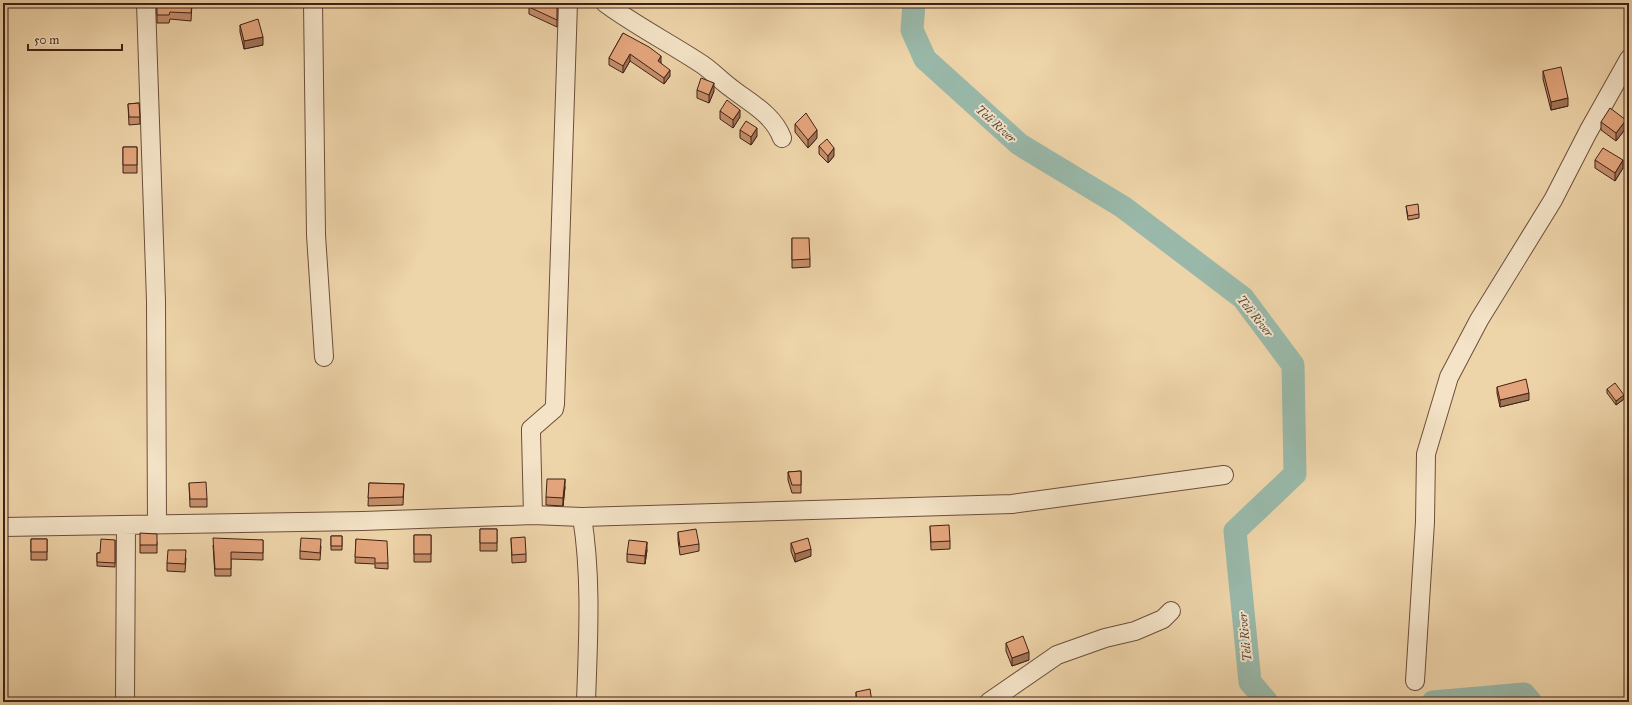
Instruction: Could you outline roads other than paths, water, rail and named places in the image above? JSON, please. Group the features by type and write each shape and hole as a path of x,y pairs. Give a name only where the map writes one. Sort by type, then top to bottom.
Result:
{"street":[{"path":"146,3 145,16 156,300 157,524"},
{"path":"313,3 316,235 324,357"},
{"path":"533,515 530,433 532,429 554,409 556,404 568,3"},
{"path":"605,3 630,22 704,66 720,80 761,109 777,126 782,138"},
{"path":"1415,681 1425,522 1426,454 1449,377 1479,320 1553,200 1588,132 1629,59"},
{"path":"3,527 363,521 533,515 582,517 1012,504 1224,475"},
{"path":"582,517 588,612 586,702"},
{"path":"125,702 126,524"},
{"path":"989,702 1057,655 1105,638 1134,631 1164,618 1171,611"}],"waterway":[{"name":"Teli River","path":"914,3 912,30 925,59 1019,144 1123,207 1243,298 1293,365 1295,474 1235,531 1250,682 1267,702"},
{"name":"Teli River","path":"1433,702 1524,694 1531,702"}]}
